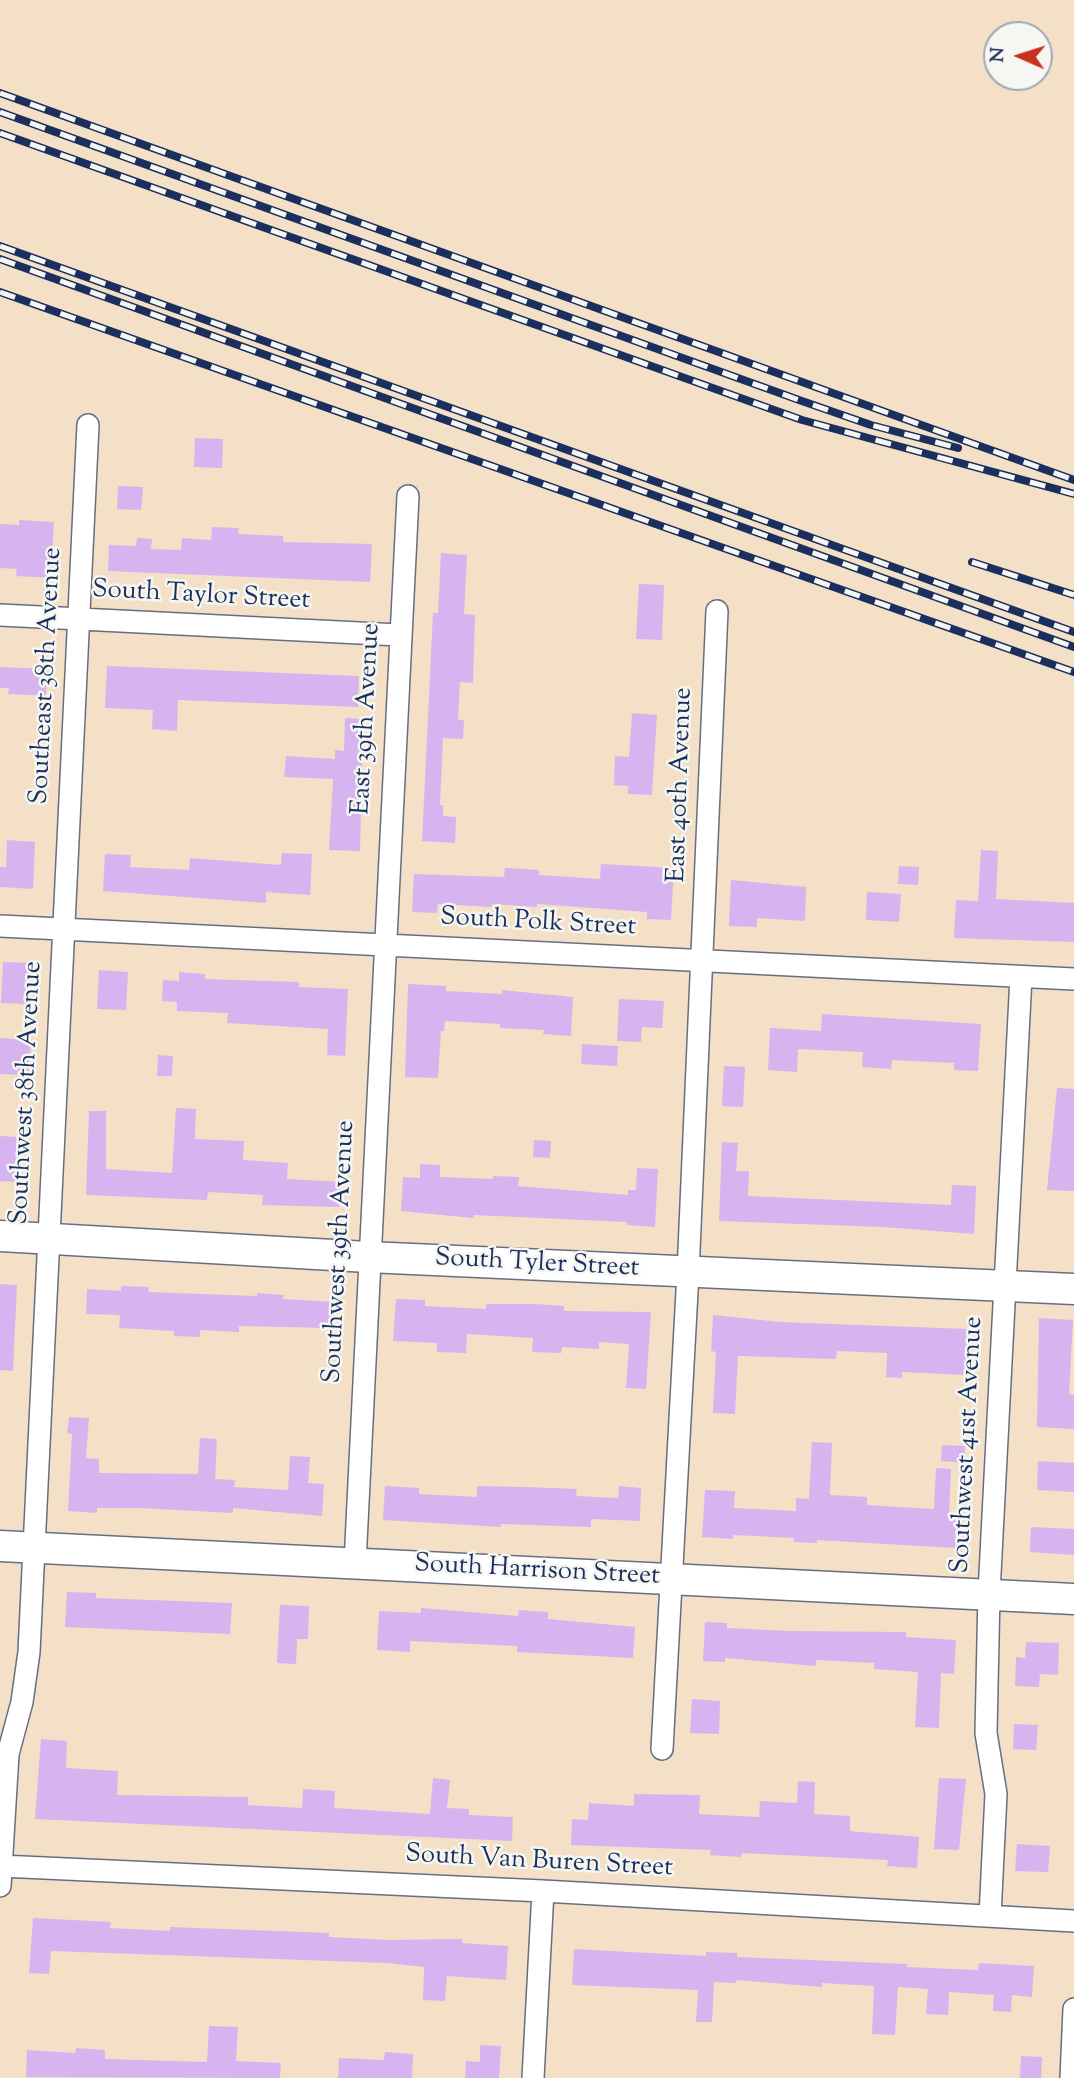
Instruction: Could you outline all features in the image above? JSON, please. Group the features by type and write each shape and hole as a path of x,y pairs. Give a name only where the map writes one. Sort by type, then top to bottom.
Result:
{"main road":[{"name":"South Tyler Street","path":"0,1236 688,1273 1074,1289"},
{"name":"South Harrison Street","path":"0,1546 1074,1599"}],"street":[{"name":"Southeast 38th Avenue","path":"63,930 88,425"},
{"name":"East 39th Avenue","path":"386,944 399,635 408,496"},
{"name":"East 40th Avenue","path":"662,1749 688,1273 717,611"},
{"name":"South Taylor Street","path":"0,615 399,635"},
{"name":"South Polk Street","path":"0,926 1074,979"},
{"name":"Southwest 38th Avenue","path":"1,1876 8,1754 27,1667 63,930"},
{"name":"Southwest 39th Avenue","path":"355,1563 368,1257 386,944"},
{"name":"Southwest 41st Avenue","path":"990,1916 996,1794 986,1733 989,1593 1021,977"},
{"name":"South Van Buren Street","path":"1,1876 543,1891 1074,1921"},
{"path":"533,2078 543,1891"},
{"path":"1071,2078 1074,2009"}],"building":[{"path":"195,438 223,439 222,468 194,467"},
{"path":"118,486 143,487 141,510 117,509"},
{"path":"19,520 54,522 51,578 16,576 17,569 0,568 0,524 19,525"},
{"path":"212,527 239,528 238,534 283,536 283,542 372,544 370,582 108,571 109,545 136,546 137,538 152,539 151,549 181,550 182,538 211,540"},
{"path":"441,553 467,555 464,614 475,615 473,683 460,682 458,720 464,720 463,739 443,738 440,805 443,805 443,816 456,817 455,843 422,841 433,613 438,613"},
{"path":"639,584 664,585 662,640 636,639"},
{"path":"107,666 359,676 358,707 178,700 177,731 152,729 153,710 105,708"},
{"path":"0,667 47,669 46,696 8,694 9,688 0,688"},
{"path":"632,713 657,715 652,795 628,794 628,786 614,785 615,756 629,757"},
{"path":"345,718 363,719 360,851 329,850 333,779 284,777 286,756 335,759 335,750 344,751"},
{"path":"7,840 35,842 33,889 0,887 0,867 6,867"},
{"path":"981,850 998,851 996,899 1074,903 1074,942 954,938 956,900 978,901"},
{"path":"282,853 312,854 310,895 266,892 266,903 103,891 105,854 131,855 130,867 189,870 190,858 281,865"},
{"path":"601,864 674,868 671,920 647,919 647,912 537,904 537,907 492,904 492,907 438,904 437,913 412,912 414,874 504,877 505,868 539,870 539,875 600,879"},
{"path":"899,866 919,867 918,885 898,884"},
{"path":"731,880 806,887 805,921 757,918 757,927 729,926"},
{"path":"867,892 901,894 899,922 866,920"},
{"path":"3,962 30,963 28,1004 1,1003"},
{"path":"99,970 128,972 126,1010 97,1009"},
{"path":"179,972 205,974 205,979 299,982 299,987 348,989 345,1056 327,1055 328,1029 227,1023 228,1013 177,1011 177,1002 162,1001 163,980 179,981"},
{"path":"408,984 446,986 446,991 502,994 502,990 573,997 571,1036 543,1034 544,1030 500,1028 500,1024 445,1021 444,1031 441,1031 438,1078 405,1077"},
{"path":"619,999 664,1001 662,1028 642,1027 641,1042 617,1041"},
{"path":"822,1014 981,1024 978,1071 954,1070 954,1063 892,1060 891,1069 862,1067 863,1052 798,1049 797,1072 768,1070 770,1028 821,1031"},
{"path":"0,1038 31,1040 29,1075 0,1074"},
{"path":"582,1044 618,1046 617,1066 581,1064"},
{"path":"158,1055 173,1056 172,1076 157,1076"},
{"path":"724,1066 745,1067 743,1107 722,1106"},
{"path":"1057,1088 1074,1089 1074,1191 1047,1190"},
{"path":"176,1108 196,1109 195,1139 244,1141 243,1160 288,1163 287,1179 341,1182 339,1207 262,1205 263,1195 208,1192 207,1200 86,1195 89,1111 106,1111 106,1169 172,1173"},
{"path":"0,1136 18,1137 16,1182 0,1181"},
{"path":"534,1140 551,1141 550,1158 533,1157"},
{"path":"722,1142 738,1143 736,1171 749,1171 748,1196 951,1205 952,1185 976,1186 974,1234 883,1227 719,1221"},
{"path":"420,1164 440,1165 440,1177 519,1177 518,1186 628,1195 628,1190 636,1190 637,1168 658,1169 655,1227 627,1225 627,1222 474,1215 473,1218 401,1211 403,1177 420,1178"},
{"path":"0,1284 17,1285 13,1371 0,1370"},
{"path":"121,1286 149,1287 148,1292 257,1296 257,1293 284,1295 283,1299 333,1302 331,1328 239,1326 239,1332 200,1330 200,1337 174,1336 174,1331 119,1328 120,1315 86,1314 87,1289 121,1291"},
{"path":"396,1299 425,1300 425,1306 486,1309 486,1304 535,1304 564,1306 564,1311 651,1312 646,1389 626,1388 629,1344 599,1342 599,1349 562,1347 561,1353 532,1352 533,1338 467,1334 466,1353 437,1352 437,1343 393,1341"},
{"path":"713,1315 780,1322 968,1329 965,1375 902,1372 902,1378 886,1377 887,1353 837,1351 836,1359 738,1356 735,1414 713,1413 716,1352 711,1351"},
{"path":"1039,1318 1073,1320 1069,1394 1074,1395 1074,1429 1037,1427"},
{"path":"69,1417 89,1418 86,1458 99,1459 99,1473 198,1474 200,1438 217,1439 215,1479 235,1480 234,1487 288,1490 290,1456 310,1457 308,1483 324,1484 322,1516 233,1508 233,1513 139,1508 97,1508 97,1513 68,1511 72,1434 67,1433"},
{"path":"812,1442 832,1443 830,1495 867,1497 867,1505 934,1509 936,1468 951,1469 949,1513 957,1513 955,1548 817,1540 817,1543 794,1542 794,1538 733,1535 733,1539 702,1537 705,1490 735,1491 734,1508 796,1511 796,1498 809,1499"},
{"path":"942,1445 965,1446 964,1463 941,1461"},
{"path":"1038,1461 1074,1463 1074,1492 1037,1490"},
{"path":"385,1486 419,1488 419,1494 477,1497 477,1486 577,1489 576,1496 618,1498 619,1486 641,1488 640,1521 591,1519 591,1527 501,1524 501,1527 383,1520"},
{"path":"1031,1527 1074,1529 1074,1555 1030,1552"},
{"path":"67,1592 96,1593 96,1598 232,1603 230,1634 65,1627"},
{"path":"280,1605 309,1606 308,1639 297,1639 296,1664 277,1663"},
{"path":"421,1608 518,1616 519,1610 548,1612 548,1619 635,1627 633,1658 517,1652 517,1646 410,1641 410,1652 377,1650 379,1611 421,1613"},
{"path":"705,1622 727,1623 727,1628 906,1632 906,1637 956,1640 954,1674 941,1673 939,1728 915,1727 918,1672 874,1669 874,1663 816,1660 816,1666 725,1658 725,1662 703,1661"},
{"path":"1026,1642 1059,1643 1058,1675 1040,1674 1039,1687 1015,1686 1016,1657 1025,1658"},
{"path":"692,1699 720,1701 719,1734 690,1733"},
{"path":"1014,1724 1038,1725 1036,1750 1013,1749"},
{"path":"41,1739 67,1741 66,1768 118,1771 117,1795 248,1797 248,1805 302,1808 303,1789 335,1791 334,1808 430,1814 433,1778 450,1780 447,1808 469,1809 469,1815 513,1817 512,1841 35,1819"},
{"path":"939,1778 966,1779 959,1850 934,1849"},
{"path":"798,1781 815,1782 814,1814 850,1816 850,1831 919,1837 917,1868 887,1866 888,1860 742,1853 741,1857 710,1855 711,1850 571,1845 572,1819 588,1820 589,1803 634,1806 634,1794 700,1795 699,1814 759,1817 760,1801 797,1803"},
{"path":"1017,1844 1050,1846 1048,1872 1015,1871"},
{"path":"33,1918 111,1922 110,1928 170,1931 170,1927 329,1933 329,1937 388,1940 462,1939 462,1943 508,1946 506,1980 447,1976 445,2001 423,2000 424,1967 387,1963 51,1951 49,1974 29,1973"},
{"path":"574,1949 706,1956 706,1952 737,1953 737,1957 907,1964 907,1967 978,1970 979,1963 1034,1966 1032,1997 1012,1995 1011,2012 993,2011 994,1995 949,1992 948,2015 926,2014 928,1989 898,1987 895,2035 872,2034 874,1986 822,1983 822,1987 736,1980 736,1983 714,1982 712,2022 696,2022 698,1990 572,1985"},
{"path":"209,2026 238,2027 236,2061 281,2063 280,2078 26,2077 27,2050 75,2053 76,2048 105,2050 105,2059 207,2062"},
{"path":"480,2045 501,2046 499,2078 465,2078 466,2061 480,2062"},
{"path":"385,2052 413,2054 412,2078 338,2078 339,2058 384,2060"},
{"path":"1021,2056 1042,2057 1041,2078 1020,2078"}],"railway":[{"path":"0,93 1074,480"},
{"path":"0,112 799,400 871,425 958,448"},
{"path":"0,133 802,420 1074,494"},
{"path":"0,246 1074,632"},
{"path":"0,259 1074,647"},
{"path":"0,292 1074,672"},
{"path":"972,562 1074,595"}]}
